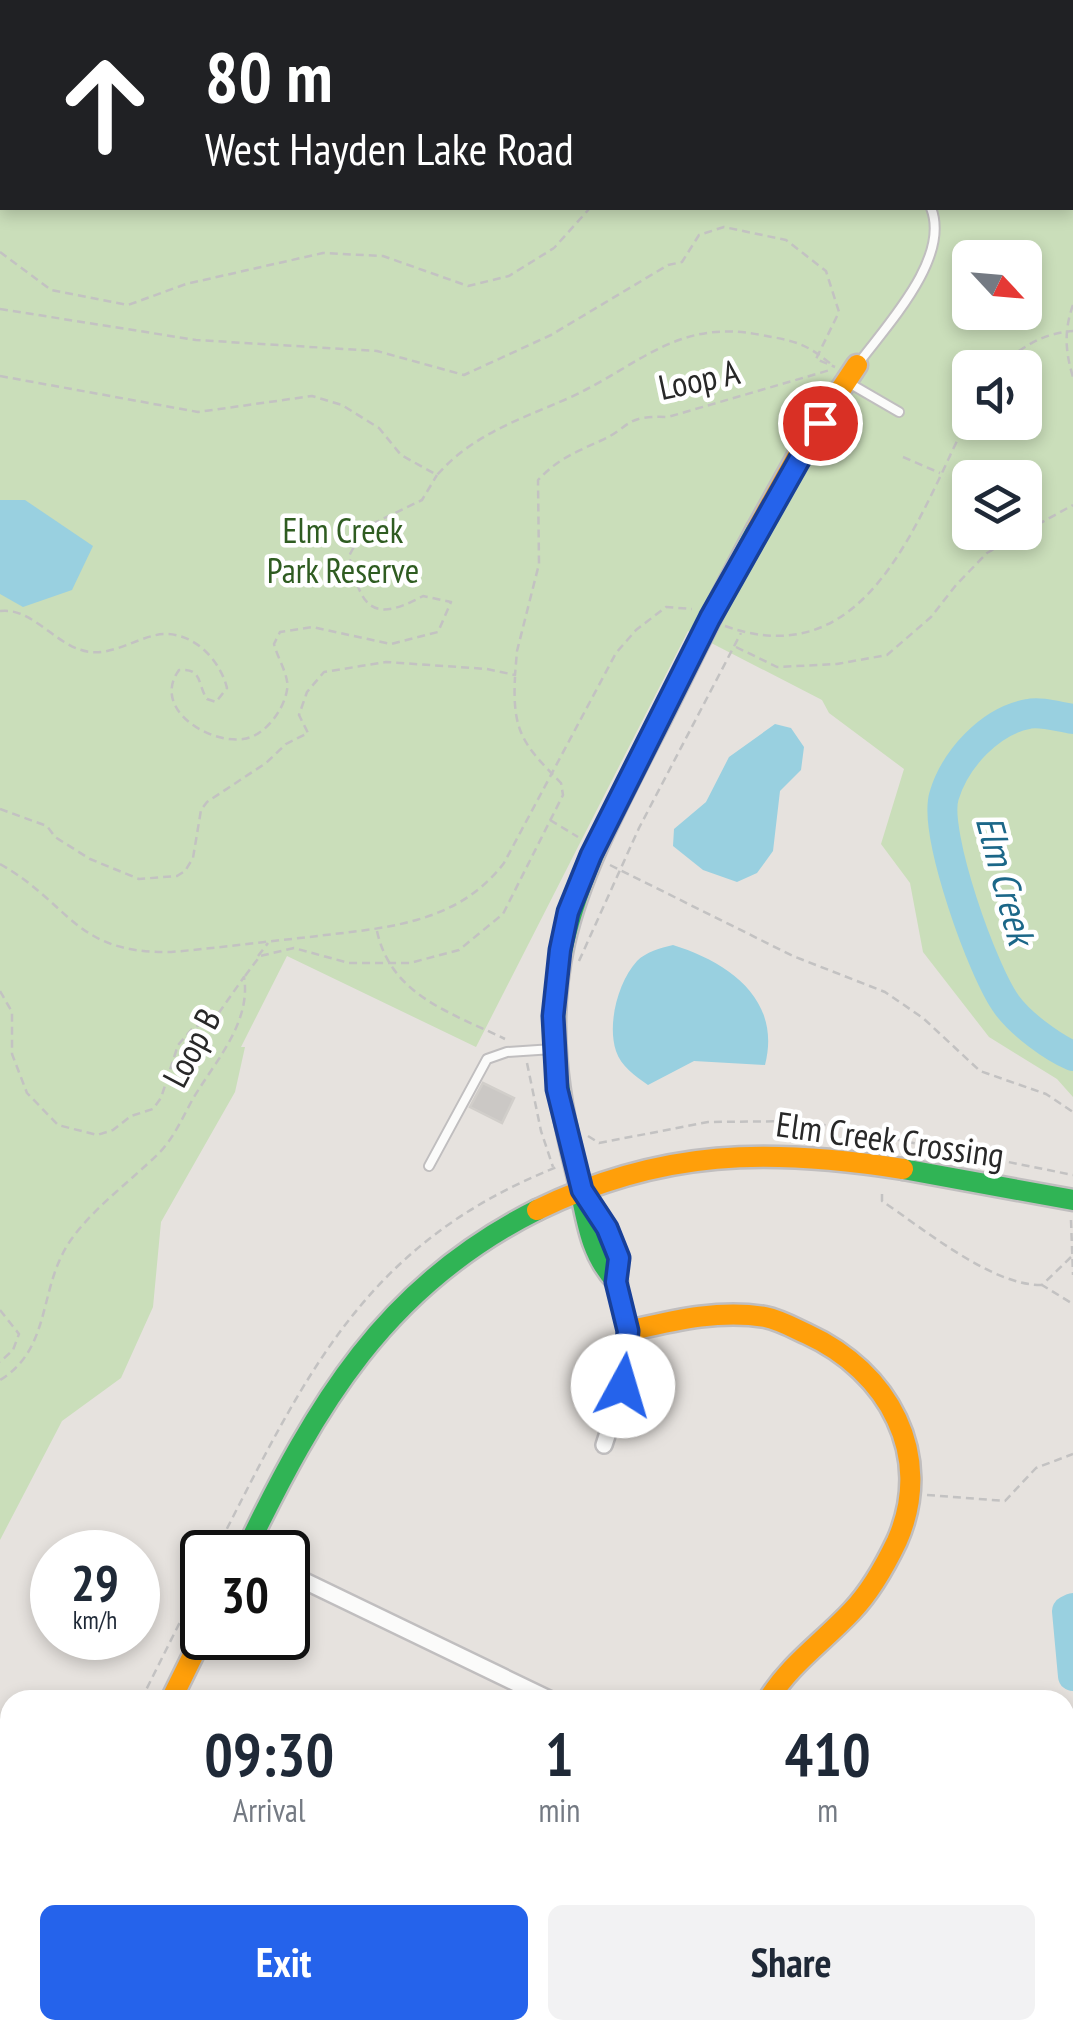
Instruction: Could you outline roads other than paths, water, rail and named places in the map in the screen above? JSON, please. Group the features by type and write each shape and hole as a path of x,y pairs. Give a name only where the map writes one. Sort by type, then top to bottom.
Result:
{"street":[{"path":"604,1445 623,1386 628,1331 616,1282 603,1270 589,1238 582,1190 562,1113 553,1048 554,990 560,950 572,903 594,849 718,604 846,371"},
{"name":"Elm Creek Crossing","path":"256,1530 308,1425 376,1333 467,1254 582,1190 669,1162 721,1155 775,1154 831,1160 1071,1203"},
{"path":"628,1331 704,1316 768,1318 841,1349 887,1396 902,1428 910,1459 911,1494 900,1532 876,1580 848,1620 803,1652 782,1674 773,1690"},
{"path":"310,1584 530,1690"},
{"path":"176,1690 191,1660"}],"lane":[{"path":"900,412 846,371 922,274 935,232 931,210"},
{"path":"430,1166 479,1068 495,1055 553,1048"}],"water":[{"path":"0,500 25,500 93,546 72,590 23,607 0,594"},
{"path":"775,724 791,728 804,747 801,770 780,791 773,851 757,873 737,882 703,870 673,846 674,829 706,802 729,757"},
{"path":"673,945 713,962 746,987 766,1021 765,1065 694,1061 648,1085 621,1061 613,1028 624,980 641,958"}],"waterway":[{"name":"Elm Creek","path":"1073,719 1028,714 988,733 956,769 944,796 943,814 962,902 997,988 1028,1027 1073,1056"},
{"name":"Elm Creek","path":"1073,1608 1067,1611 1073,1676"}],"park label":[{"name":"Elm Creek Park Reserve","path":"343,551"}]}
